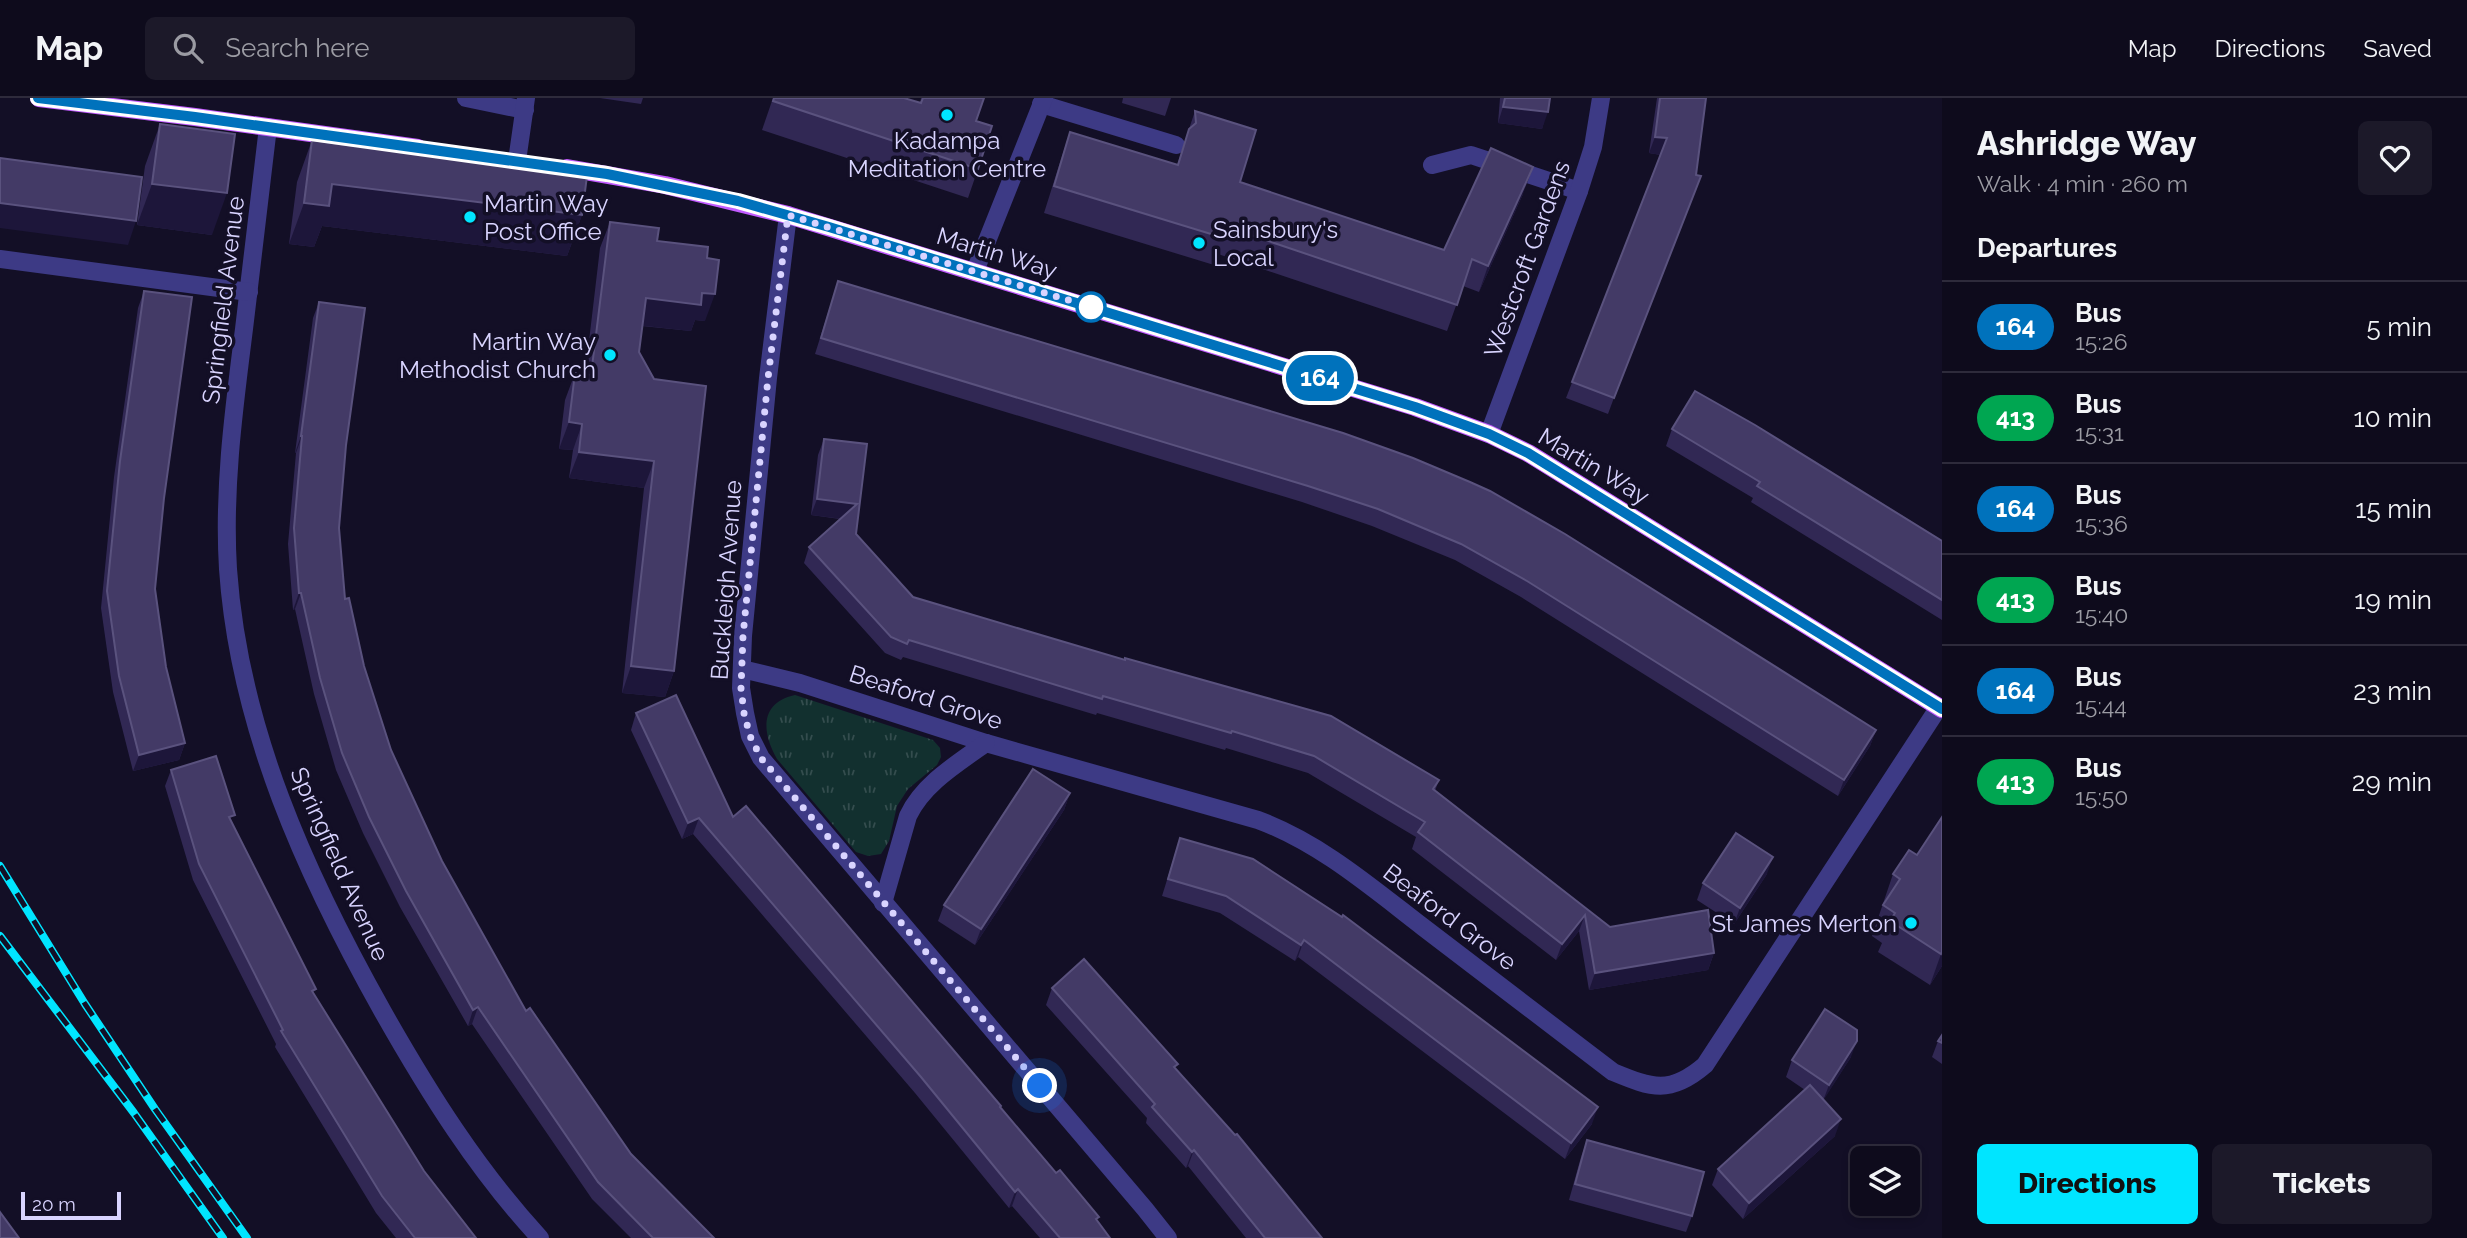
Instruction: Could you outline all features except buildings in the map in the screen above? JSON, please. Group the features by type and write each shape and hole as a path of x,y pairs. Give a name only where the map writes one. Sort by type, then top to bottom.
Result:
{"main road":[{"path":"39,98 434,150"},
{"name":"Martin Way","path":"524,162 665,185 788,215 1415,407 1489,434 1528,453 1941,708"}],"street":[{"path":"466,98 525,104 524,162"},
{"name":"Westcroft Gardens","path":"1489,434 1579,191 1593,147 1601,98"},
{"path":"975,271 1043,101 1176,145"},
{"name":"Springfield Avenue","path":"268,127 232,425 227,522 233,620 258,732 288,820 339,931 367,984 451,1125 484,1172 540,1238"},
{"path":"1433,165 1471,155 1579,191"},
{"name":"Buckleigh Avenue","path":"788,215 750,552 742,669 744,713 750,736 761,758 1168,1238"},
{"path":"0,259 249,292"},
{"name":"Beaford Grove","path":"742,669 800,683 986,743 1258,820 1287,831 1318,849 1375,890 1613,1072 1643,1085 1670,1086 1688,1079 1705,1065 1941,708"},
{"path":"883,903 908,816 914,805 951,768 986,743"}],"green space":[{"path":"795,695 933,740 940,748 941,757 937,765 908,789 897,806 889,841 881,854 868,856 856,852 777,759 768,739 767,720 775,705"}],"railway":[{"path":"0,866 85,1004 155,1109 247,1238"},
{"path":"0,936 134,1113 223,1238"}],"bus line":[{"name":"164","path":"38,98 607,174 738,201 1415,407 1489,434 1528,453 1942,709"}],"place":[{"name":"Kadampa Meditation Centre","path":"947,115"},
{"name":"Martin Way Post Office","path":"470,217"},
{"name":"Sainsbury's Local","path":"1199,243"},
{"name":"Martin Way Methodist Church","path":"610,355"},
{"name":"St James Merton","path":"1911,923"}],"route":[{"path":"1040,1086 761,758 750,736 744,713 741,688 743,636 768,378 788,215 1091,307"}]}
